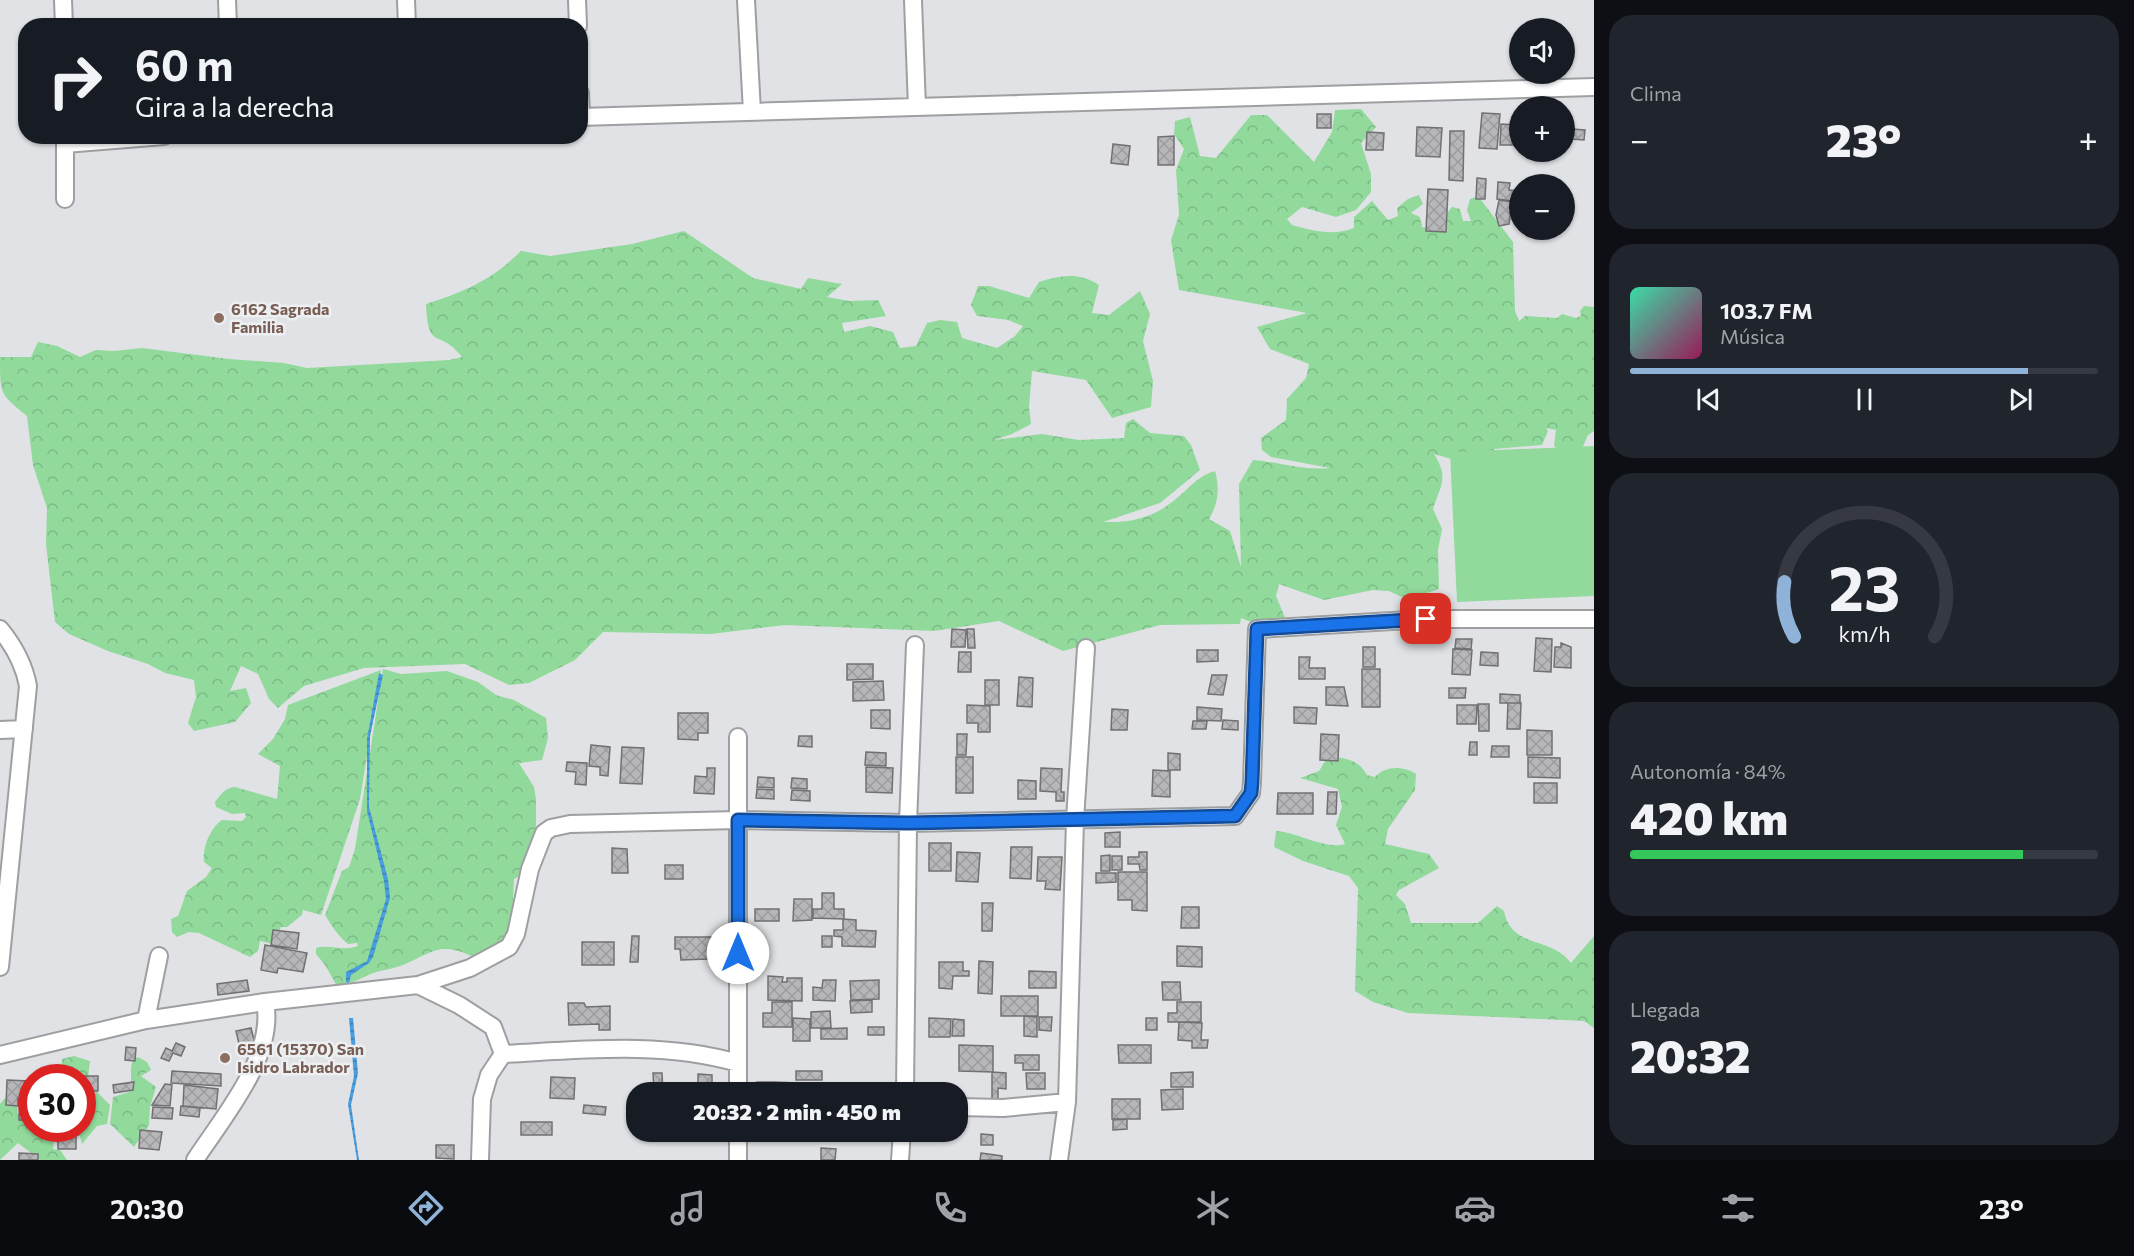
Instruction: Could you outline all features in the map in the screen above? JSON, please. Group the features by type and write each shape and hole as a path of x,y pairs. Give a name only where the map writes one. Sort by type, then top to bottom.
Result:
{"street":[{"path":"63,0 64,18"},
{"path":"227,0 228,18"},
{"path":"406,0 407,18"},
{"path":"577,0 578,18"},
{"path":"746,0 752,112"},
{"path":"913,0 917,108"},
{"path":"588,117 1594,87"},
{"path":"65,144 65,199"},
{"path":"0,1055 146,1020 264,1002 418,985 470,968 509,947 516,934 530,870 544,833 551,828 586,821 738,820 908,823 1235,816 1241,811 1251,793 1257,629 1426,619 1594,619"},
{"path":"0,629 26,671 28,686 4,885 0,967"},
{"path":"905,1082 908,823 915,645"},
{"path":"1059,1160 1067,1102 1076,820 1086,648"},
{"path":"0,730 24,729"},
{"path":"738,736 738,1082"},
{"path":"146,1020 159,956"},
{"path":"418,985 482,1018 497,1034 503,1054"},
{"path":"195,1160 256,1061 268,1027 264,1002"},
{"path":"503,1054 648,1049 685,1051 738,1063"},
{"path":"480,1160 482,1099 489,1075 503,1054"},
{"path":"968,1107 1003,1108 1067,1102"},
{"path":"738,1142 738,1160"},
{"path":"900,1160 901,1142"}],"green space":[{"path":"1361,109 1376,127 1361,143 1371,174 1371,192 1356,210 1336,217 1302,207 1287,219 1292,225 1323,232 1338,232 1354,228 1354,217 1372,201 1388,220 1398,216 1397,208 1408,199 1419,195 1423,204 1411,213 1420,217 1422,227 1441,231 1445,216 1452,207 1460,209 1463,221 1471,221 1467,210 1470,199 1478,196 1509,237 1509,240 1513,242 1515,311 1519,321 1525,316 1557,318 1562,314 1576,318 1581,316 1580,311 1584,306 1594,307 1594,431 1588,435 1580,453 1563,453 1554,446 1556,430 1546,428 1548,431 1542,445 1494,449 1496,461 1462,462 1434,454 1439,462 1442,475 1441,487 1433,509 1442,529 1438,550 1439,589 1415,597 1402,597 1389,591 1373,590 1324,600 1279,584 1276,596 1286,620 1256,624 1241,618 1240,624 1160,625 1063,651 999,621 934,631 785,625 711,634 603,632 575,660 529,683 509,685 465,664 364,668 304,686 278,708 269,699 258,674 241,666 230,691 246,688 251,703 235,722 194,731 188,723 196,697 194,680 165,673 148,664 108,651 69,634 55,622 46,544 47,508 33,465 27,416 11,403 3,392 0,379 0,357 31,357 38,342 57,346 80,357 96,350 142,348 284,363 307,368 449,360 462,357 454,348 432,334 427,319 426,304 477,284 499,270 521,251 550,256 632,244 684,231 753,278 801,289 808,278 842,284 827,297 849,301 878,300 886,316 842,323 844,332 870,326 893,332 900,348 916,346 927,323 940,320 957,322 962,338 997,348 1015,336 1023,326 1008,320 977,316 971,305 978,286 989,286 1029,298 1039,282 1062,276 1077,276 1099,285 1092,313 1109,315 1140,291 1150,314 1143,341 1153,381 1151,407 1112,418 1086,380 1032,371 1029,407 1031,424 994,440 1042,434 1079,440 1124,438 1126,423 1133,419 1150,433 1184,436 1191,445 1200,470 1160,503 1103,522 1133,520 1151,515 1168,505 1199,479 1215,471 1217,496 1209,519 1230,531 1241,567 1239,484 1253,460 1320,469 1330,468 1271,457 1262,450 1261,438 1286,420 1287,399 1306,378 1309,364 1270,349 1257,327 1307,313 1179,290 1171,240 1179,215 1176,170 1184,149 1174,134 1175,121 1190,117 1200,156 1216,158 1251,115 1267,115 1314,162 1332,132 1335,110"},
{"path":"1594,446 1594,596 1457,602 1450,452"},
{"path":"383,669 401,674 447,671 478,682 496,695 514,700 546,718 548,738 542,760 519,763 534,787 536,828 527,872 514,879 511,939 476,958 454,950 438,950 403,965 337,986 316,954 316,948 358,946 357,943 348,944 335,931 325,915 342,871 349,867 355,849"},
{"path":"381,670 360,799 321,915 303,910 302,915 287,927 281,927 273,944 260,941 258,951 250,957 199,933 189,932 177,937 172,932 171,919 178,916 187,891 206,877 212,868 204,862 206,845 211,833 222,820 242,821 246,817 245,813 232,814 216,807 215,802 226,790 235,787 277,799 280,766 258,754 273,739 285,719 288,705"},
{"path":"1336,757 1354,762 1367,775 1375,777 1384,770 1395,768 1406,769 1416,774 1415,790 1388,829 1385,844 1429,854 1439,868 1399,890 1396,895 1405,904 1411,923 1478,923 1497,906 1504,911 1508,923 1515,931 1523,937 1553,949 1571,963 1594,936 1594,1028 1584,1021 1408,1013 1373,1002 1355,991 1358,888 1349,876 1303,861 1274,847 1276,831 1329,845 1345,844 1336,825 1342,807 1338,789 1300,778 1319,771 1326,760"},
{"path":"74,1056 90,1061 90,1064 62,1064 62,1059"},
{"path":"138,1057 147,1062 151,1070 141,1076 156,1087 150,1107 149,1125 134,1147 110,1124 113,1097 129,1092 133,1060"},
{"path":"96,1092 110,1105 107,1124 96,1127"},
{"path":"5,1098 17,1107 18,1142 54,1142 53,1149 60,1150 67,1160 40,1160 18,1143 0,1160 0,1104"}],"water":[{"path":"379,673 383,675 370,736 369,807 388,879 390,898 373,957 369,963 351,975 349,983 346,982 346,972 367,961 386,899 384,881 367,811 367,739"},
{"path":"349,1018 353,1018 358,1073 351,1105 359,1160 357,1160 348,1104 354,1076"}],"building":[{"path":"1482,113 1500,114 1497,149 1479,148"},
{"path":"1317,114 1331,114 1331,128 1317,128"},
{"path":"1501,124 1509,124 1509,145 1500,145"},
{"path":"1417,127 1442,128 1440,157 1416,156"},
{"path":"1575,129 1585,130 1584,140 1575,139"},
{"path":"1450,131 1464,131 1463,181 1449,180"},
{"path":"1367,132 1384,133 1383,150 1366,150"},
{"path":"1174,136 1174,165 1158,165 1158,137"},
{"path":"1113,144 1130,146 1128,165 1111,163"},
{"path":"1477,178 1486,179 1485,199 1476,199"},
{"path":"1498,182 1509,183 1509,201 1497,199"},
{"path":"1428,189 1448,190 1446,232 1426,231"},
{"path":"1499,200 1509,202 1509,224 1499,226 1496,215"},
{"path":"952,629 966,630 965,647 951,647"},
{"path":"967,629 974,629 975,648 968,648"},
{"path":"1536,638 1552,639 1551,672 1534,671"},
{"path":"1456,639 1472,639 1471,649 1455,648"},
{"path":"1561,643 1571,647 1571,668 1554,667 1555,647 1561,647"},
{"path":"1363,647 1375,647 1375,667 1363,667"},
{"path":"1453,649 1472,650 1470,675 1452,674"},
{"path":"1197,650 1218,650 1218,661 1197,662"},
{"path":"959,652 971,652 971,672 958,672"},
{"path":"1481,652 1498,653 1498,666 1480,665"},
{"path":"1299,657 1310,657 1309,668 1325,668 1325,679 1299,679"},
{"path":"847,664 873,664 873,679 847,680"},
{"path":"1362,669 1380,669 1380,707 1362,707"},
{"path":"1212,675 1227,675 1223,695 1208,694"},
{"path":"1019,677 1033,678 1032,707 1017,706"},
{"path":"985,680 999,680 999,705 985,705"},
{"path":"883,681 884,700 853,701 853,682"},
{"path":"1326,687 1344,687 1348,706 1326,705"},
{"path":"1449,688 1466,688 1465,698 1449,698"},
{"path":"1500,694 1520,695 1520,703 1500,703"},
{"path":"1508,703 1521,703 1520,729 1507,729"},
{"path":"1478,704 1489,704 1489,731 1479,731"},
{"path":"967,705 990,706 990,732 978,732 978,723 967,723"},
{"path":"1457,705 1477,705 1476,724 1457,724"},
{"path":"1197,707 1222,709 1221,721 1197,720"},
{"path":"1294,707 1317,708 1316,724 1294,723"},
{"path":"1112,709 1128,710 1127,730 1111,730"},
{"path":"871,710 890,710 890,729 871,728"},
{"path":"678,713 708,713 708,733 698,733 698,740 678,739"},
{"path":"1223,720 1238,721 1238,730 1222,729"},
{"path":"1193,721 1207,721 1206,729 1192,729"},
{"path":"1527,730 1552,731 1552,755 1527,755"},
{"path":"957,734 967,734 966,755 957,755"},
{"path":"1321,734 1339,735 1338,761 1320,760"},
{"path":"799,736 812,736 812,747 798,746"},
{"path":"1470,742 1477,742 1477,755 1469,755"},
{"path":"591,745 610,747 608,776 600,775 600,767 589,766"},
{"path":"1492,746 1509,746 1509,757 1491,757"},
{"path":"622,747 644,748 642,784 620,783"},
{"path":"866,752 886,753 886,766 865,765"},
{"path":"1168,753 1180,754 1180,770 1168,770"},
{"path":"956,757 973,757 973,793 956,793"},
{"path":"1528,757 1560,758 1560,778 1528,777"},
{"path":"567,762 587,763 586,785 575,784 576,772 566,771"},
{"path":"866,767 893,768 892,793 866,792"},
{"path":"707,768 715,768 714,794 694,793 695,776 707,777"},
{"path":"1041,768 1062,769 1061,792 1064,792 1064,801 1056,801 1056,792 1040,791"},
{"path":"1153,770 1170,771 1170,797 1152,796"},
{"path":"758,777 774,778 774,788 757,787"},
{"path":"792,778 807,779 807,789 791,788"},
{"path":"1018,780 1036,781 1036,799 1018,799"},
{"path":"1534,783 1557,783 1557,803 1534,803"},
{"path":"757,789 774,790 774,799 756,798"},
{"path":"792,790 810,791 810,801 791,800"},
{"path":"1328,792 1337,792 1336,814 1327,814"},
{"path":"1278,793 1313,793 1313,814 1277,814"},
{"path":"1120,832 1120,847 1105,847 1105,833"},
{"path":"929,843 951,843 951,871 929,871"},
{"path":"1011,847 1032,847 1031,879 1010,878"},
{"path":"612,848 627,849 628,873 612,873"},
{"path":"957,852 980,853 978,882 956,881"},
{"path":"1139,852 1147,852 1147,870 1140,870 1139,864 1128,864 1128,857 1139,857"},
{"path":"1110,855 1110,871 1101,871 1101,856"},
{"path":"1112,856 1122,856 1122,870 1112,870"},
{"path":"1038,857 1062,857 1060,890 1045,889 1046,881 1037,881"},
{"path":"665,865 683,865 683,879 665,879"},
{"path":"1118,872 1147,872 1147,911 1132,910 1132,900 1118,900"},
{"path":"1096,873 1116,873 1116,882 1096,883"},
{"path":"822,893 834,893 834,909 844,909 844,919 813,918 813,909 822,909"},
{"path":"794,899 812,899 812,920 793,921"},
{"path":"982,903 993,903 992,931 982,931"},
{"path":"1182,907 1199,907 1199,928 1181,928"},
{"path":"755,909 779,909 779,921 755,921"},
{"path":"843,919 856,920 856,930 876,931 875,947 842,946 842,937 834,936 834,930 843,930"},
{"path":"273,930 299,933 297,949 271,945"},
{"path":"632,936 639,936 638,962 630,962"},
{"path":"822,936 832,936 832,947 822,947"},
{"path":"675,937 719,937 719,951 708,951 708,959 681,960 680,949 675,949"},
{"path":"582,942 614,942 614,965 582,965"},
{"path":"265,945 307,953 303,972 278,968 277,973 261,970"},
{"path":"1177,946 1202,947 1202,967 1177,966"},
{"path":"979,961 993,962 992,994 978,993"},
{"path":"939,962 963,962 963,971 969,971 969,976 953,976 952,989 939,988"},
{"path":"1029,971 1056,972 1056,988 1029,988"},
{"path":"768,976 783,977 782,982 787,982 787,978 802,978 802,1001 768,1000"},
{"path":"247,980 249,991 218,995 217,984"},
{"path":"823,980 836,980 835,1001 813,1000 813,987 822,988"},
{"path":"879,980 879,999 851,1000 850,981"},
{"path":"1162,982 1180,982 1181,1000 1163,1000"},
{"path":"1001,996 1038,996 1038,1016 1001,1016"},
{"path":"872,1000 872,1012 851,1013 850,1001"},
{"path":"772,1002 792,1002 792,1027 763,1027 763,1013 772,1013"},
{"path":"1177,1002 1201,1002 1201,1022 1168,1022 1168,1013 1177,1013"},
{"path":"568,1003 584,1003 586,1007 610,1006 610,1030 599,1030 599,1024 569,1025"},
{"path":"830,1011 831,1028 811,1028 811,1012"},
{"path":"1024,1016 1037,1017 1037,1037 1024,1036"},
{"path":"1039,1017 1052,1017 1051,1031 1039,1030"},
{"path":"793,1018 810,1019 810,1041 793,1041"},
{"path":"929,1018 951,1019 950,1037 929,1037"},
{"path":"1146,1018 1157,1018 1157,1030 1146,1030"},
{"path":"953,1019 964,1020 964,1036 952,1036"},
{"path":"1179,1022 1202,1023 1201,1040 1208,1040 1207,1048 1192,1048 1192,1041 1178,1040"},
{"path":"868,1027 884,1027 884,1035 868,1035"},
{"path":"251,1028 255,1044 250,1045 251,1049 241,1052 236,1031"},
{"path":"847,1028 847,1039 821,1039 821,1029"},
{"path":"176,1043 185,1047 181,1056 173,1053 169,1061 161,1058 166,1048 172,1051"},
{"path":"959,1045 993,1046 993,1072 959,1071"},
{"path":"1118,1045 1151,1045 1151,1063 1119,1063"},
{"path":"126,1047 136,1048 135,1061 125,1060"},
{"path":"1015,1055 1039,1055 1039,1070 1023,1070 1023,1063 1015,1063"},
{"path":"172,1071 221,1074 221,1086 171,1083"},
{"path":"796,1071 822,1071 822,1080 796,1080"},
{"path":"992,1072 1006,1073 1006,1089 998,1088 998,1099 992,1099"},
{"path":"1193,1072 1193,1087 1171,1087 1171,1073"},
{"path":"653,1073 662,1073 662,1082 653,1082"},
{"path":"1026,1073 1045,1073 1045,1089 1027,1089"},
{"path":"698,1074 712,1075 712,1082 698,1082"},
{"path":"96,1076 98,1076 98,1091 96,1091"},
{"path":"551,1077 575,1078 574,1099 550,1098"},
{"path":"7,1080 18,1080 18,1106 6,1105"},
{"path":"134,1082 133,1090 114,1093 113,1085"},
{"path":"165,1084 172,1085 170,1106 152,1105"},
{"path":"184,1085 218,1089 216,1109 183,1106"},
{"path":"1183,1089 1183,1109 1162,1110 1161,1090"},
{"path":"1112,1099 1140,1099 1140,1119 1112,1119"},
{"path":"584,1105 606,1107 605,1115 583,1113"},
{"path":"181,1106 200,1108 199,1117 180,1115"},
{"path":"153,1107 173,1108 172,1119 152,1118"},
{"path":"1127,1119 1127,1129 1113,1130 1113,1120"},
{"path":"521,1122 552,1122 552,1135 521,1135"},
{"path":"140,1130 162,1132 159,1150 139,1148"},
{"path":"981,1134 993,1135 993,1145 981,1145"},
{"path":"58,1142 76,1142 76,1149 58,1149"},
{"path":"436,1145 454,1145 454,1159 436,1158"},
{"path":"821,1148 836,1149 835,1160 821,1160"},
{"path":"19,1153 38,1154 38,1160 19,1160"},
{"path":"981,1153 1002,1156 1002,1160 980,1160"}],"place":[{"name":"6162 Sagrada Familia","path":"219,318"},
{"name":"6561 (15370) San Isidro Labrador","path":"225,1058"}],"route":[{"path":"738,953 738,820 908,823 1235,816 1241,811 1251,793 1257,629 1426,619"}]}
